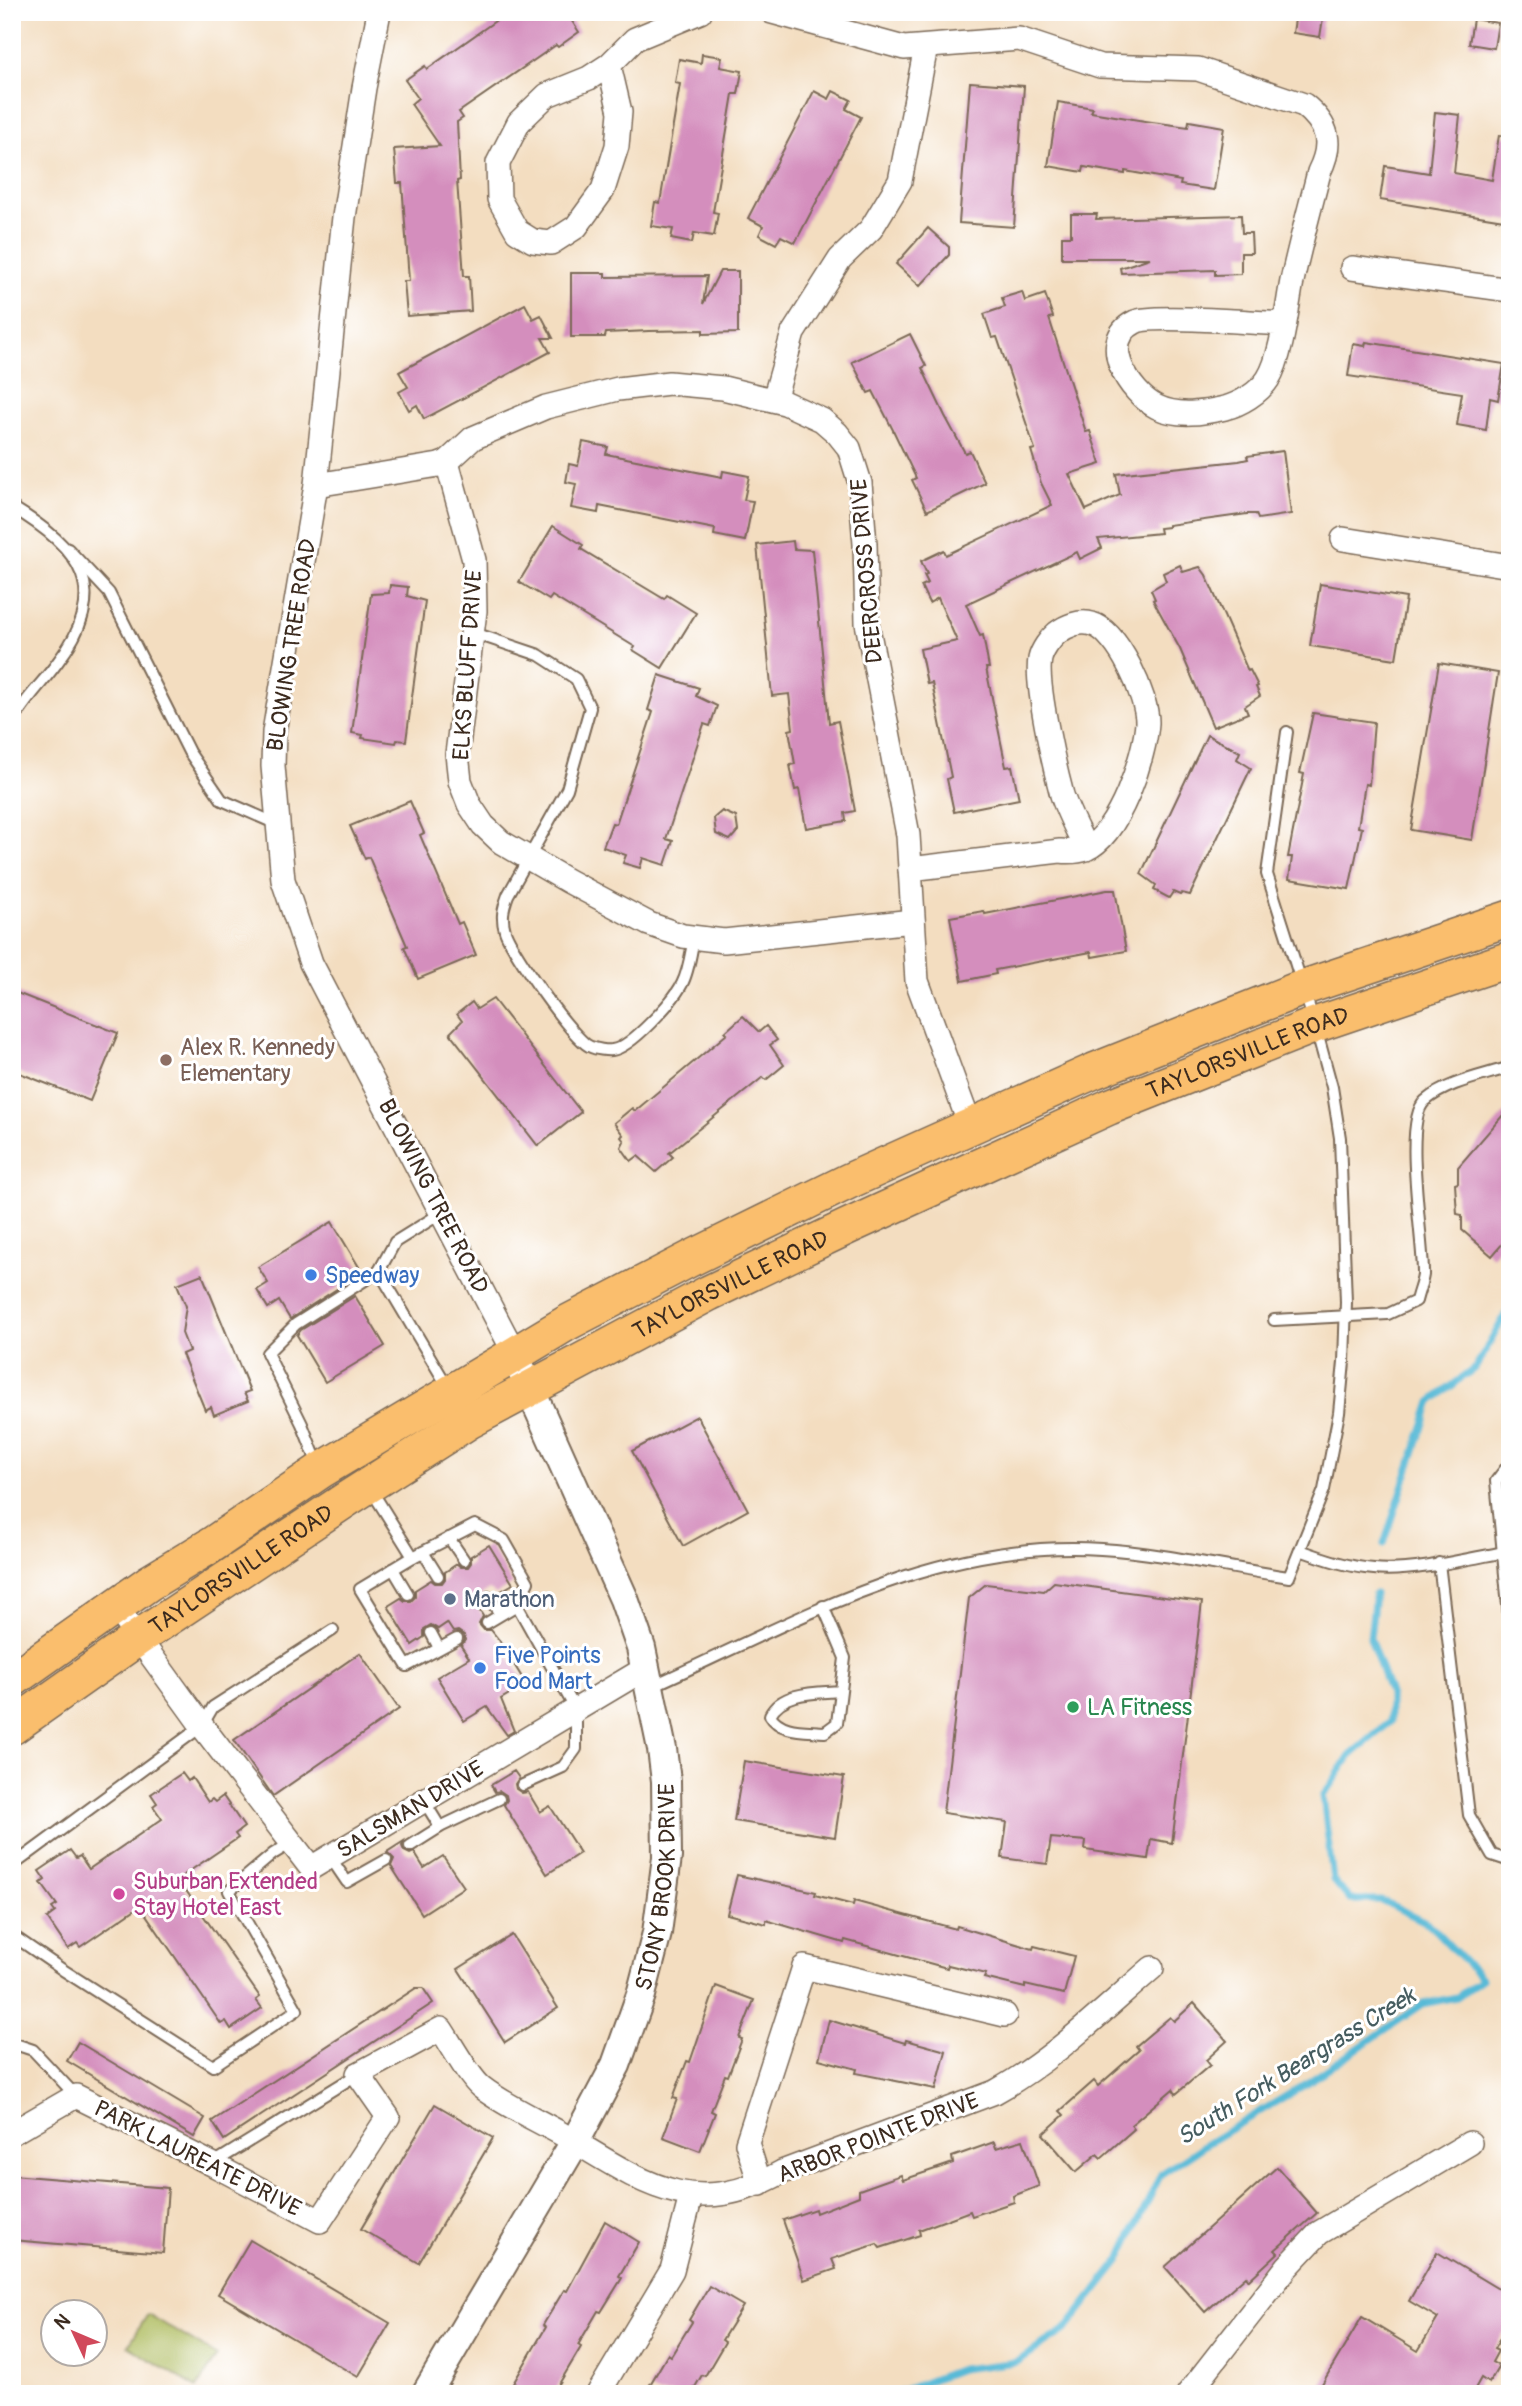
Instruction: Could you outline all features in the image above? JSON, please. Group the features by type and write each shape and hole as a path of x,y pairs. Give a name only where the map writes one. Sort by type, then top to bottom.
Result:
{"main road":[{"name":"TAYLORSVILLE ROAD","path":"12,1680 149,1583 224,1537 320,1471 567,1323 691,1258 849,1181 1094,1071 1302,988 1510,918"},
{"name":"TAYLORSVILLE ROAD","path":"12,1727 138,1638 469,1421 709,1293 1109,1107 1315,1025 1510,959"}],"street":[{"name":"BLOWING TREE ROAD","path":"379,12 344,217 316,485 274,732 273,766 283,880 311,963 515,1354"},
{"path":"608,65 620,112 617,146 603,190 576,227 551,243 533,241 517,231 499,199 498,163 519,122 547,95 589,78 608,65 635,39 700,12"},
{"path":"772,12 904,48 1018,39 1100,66 1198,69 1304,105 1317,115 1325,129 1328,146 1296,264 1284,324 1277,354 1268,379 1252,395 1232,406 1208,412 1182,414 1157,407 1135,391 1122,370 1117,351 1123,333 1136,321 1158,319 1284,324"},
{"path":"774,400 793,333 840,259 871,229 900,181 926,47"},
{"path":"1352,268 1510,290"},
{"name":"DEERCROSS DRIVE","path":"316,485 439,466 473,438 546,407 618,389 669,383 723,388 774,400 822,420 843,440 855,464 863,508 867,623 908,835 917,981 971,1128"},
{"name":"ELKS BLUFF DRIVE","path":"447,462 474,560 475,611 457,754 460,781 469,804 483,825 501,842 649,924 695,937 724,941 913,921"},
{"path":"1343,539 1510,566"},
{"path":"910,869 1086,849 1097,842 1116,818 1124,803 1140,755 1147,721 1137,686 1124,656 1108,633 1092,624 1080,623 1065,627 1051,638 1040,657 1039,678 1063,797 1086,849"},
{"name":"STONY BROOK DRIVE","path":"426,2394 575,2142 615,2065 641,1995 657,1933 667,1857 663,1749 648,1678 624,1599 573,1482 528,1389 515,1354"},
{"name":"SALSMAN DRIVE","path":"116,1606 202,1726 311,1868 576,1710 648,1678"},
{"path":"760,2184 747,2143 804,1967 1005,2015"},
{"name":"ARBOR POINTE DRIVE","path":"575,2142 653,2186 691,2196 722,2195 760,2184 782,2172 995,2092 1024,2077 1152,1968"},
{"path":"358,2074 441,2029 480,2086 575,2142"},
{"name":"PARK LAUREATE DRIVE","path":"12,2133 76,2096 320,2221 388,2118 358,2074"},
{"path":"1188,2394 1287,2267 1319,2233 1470,2143"},
{"path":"598,2394 672,2270 691,2196"}],"lane":[{"path":"12,507 45,528 109,593 188,752 222,800 279,825"},
{"path":"12,724 70,645 83,616 87,589 82,572 68,549"},
{"path":"471,632 539,655 576,679 590,708 567,789 508,895 501,913 514,951 569,1028 588,1047 613,1051 633,1039 656,1017 682,984 695,937"},
{"path":"648,1678 861,1591 968,1558 1041,1550 1111,1550 1289,1577 1324,1490 1339,1413 1345,1316 1340,1138 1332,1087 1267,874 1287,732"},
{"path":"1273,1320 1388,1314 1416,1301 1423,1276 1415,1141 1416,1115 1423,1102 1441,1090 1510,1067"},
{"path":"320,1471 302,1423 267,1353 296,1324 379,1271 395,1242 443,1212"},
{"path":"379,1271 450,1391"},
{"path":"1510,1463 1496,1481 1506,1552 1510,1627"},
{"path":"369,1485 418,1554 438,1576"},
{"path":"457,1639 407,1667 360,1589 418,1554 475,1525 504,1540 528,1581 517,1605 487,1623"},
{"path":"449,1538 464,1560"},
{"path":"1300,1550 1345,1565 1377,1570 1506,1552"},
{"path":"1439,1563 1469,1815 1492,1856 1510,1861"},
{"path":"393,1569 408,1594"},
{"path":"489,1598 500,1614"},
{"path":"517,1605 576,1710 576,1749 562,1767 523,1785"},
{"path":"823,1606 845,1658 841,1691 837,1723 825,1732 783,1728 774,1722 770,1715 775,1706 794,1696 841,1691"},
{"path":"12,1866 202,1726 213,1707 333,1630"},
{"path":"431,1633 439,1648"},
{"path":"410,1846 440,1827 499,1799"},
{"path":"424,1801 440,1827"},
{"path":"12,1935 213,2066 297,2010 229,1891 273,1854 291,1843"},
{"path":"330,1857 347,1882 386,1860"},
{"path":"12,2043 33,2050 76,2096"},
{"path":"212,2164 358,2074"}],"green space":[{"path":"148,2314 217,2356 197,2388 128,2346"}],"building":[{"path":"508,12 566,12 579,32 459,112 463,118 457,122 460,180 457,181 464,276 469,276 471,311 407,316 404,281 409,281 402,183 397,183 394,149 440,146 411,104 418,98 405,80 425,66 427,69"},
{"path":"1296,12 1324,12 1320,37 1293,33"},
{"path":"1473,19 1498,23 1494,48 1469,44"},
{"path":"702,54 722,57 720,67 742,71 738,94 733,94 713,212 718,213 714,236 694,233 692,243 671,239 673,229 651,226 655,202 660,203 680,84 675,83 679,59 701,63"},
{"path":"970,82 1024,86 1014,227 959,223"},
{"path":"814,91 829,99 833,91 851,100 846,109 861,117 795,243 781,236 776,244 759,235 763,226 748,218"},
{"path":"1058,102 1093,108 1091,112 1145,121 1188,127 1189,121 1224,127 1214,190 1180,185 1181,181 1125,171 1125,174 1084,167 1083,172 1048,166"},
{"path":"1435,112 1460,115 1454,173 1492,180 1499,135 1510,136 1510,221 1380,200 1385,166 1429,173"},
{"path":"1071,214 1097,214 1096,219 1241,215 1242,233 1251,233 1252,253 1241,253 1241,274 1215,275 1215,270 1121,273 1120,268 1150,258 1062,258 1062,236 1071,236"},
{"path":"928,228 949,247 949,255 920,286 896,264"},
{"path":"720,271 738,271 738,333 703,334 703,330 649,331 606,333 605,337 571,337 571,273 605,273 605,277 707,276 703,304"},
{"path":"1022,292 1025,301 1045,294 1053,317 1049,318 1086,432 1090,431 1101,464 1069,474 1086,510 1120,495 1116,474 1239,461 1248,459 1247,456 1283,451 1291,514 1258,519 1256,514 1247,514 1168,525 1159,528 1160,533 1098,539 1102,548 1080,559 1077,552 966,604 980,636 983,635 989,668 986,668 1006,767 1012,766 1019,799 954,812 947,779 951,777 932,683 927,684 920,649 957,641 938,598 929,603 921,586 928,583 921,561 944,550 946,555 1052,505 1041,483 1031,450 1035,449 997,337 992,338 984,314 1005,307 1002,298"},
{"path":"525,304 533,319 541,315 553,338 542,338 550,352 424,419 417,405 409,410 399,392 408,387 399,372"},
{"path":"910,334 926,366 922,368 945,416 965,453 970,451 985,483 927,511 912,480 916,478 893,430 873,391 868,393 852,362"},
{"path":"1366,342 1504,364 1498,400 1490,398 1486,430 1457,425 1462,393 1348,376 1353,344 1365,346"},
{"path":"583,442 608,447 606,454 722,477 723,471 749,476 744,500 753,501 745,541 714,535 715,529 599,506 598,513 571,508 576,484 566,482 569,464 578,466"},
{"path":"553,526 583,545 581,549 664,599 667,595 696,613 662,668 633,650 635,647 552,596 549,600 519,582"},
{"path":"793,541 794,549 812,550 829,723 838,721 855,811 845,813 846,821 806,828 799,789 795,790 790,765 795,764 789,730 793,729 789,694 772,696 757,545"},
{"path":"1180,565 1183,572 1200,567 1206,575 1248,671 1250,670 1258,686 1256,687 1260,696 1245,706 1248,713 1213,727 1180,649 1153,600 1155,599 1151,590 1166,581 1163,573"},
{"path":"1320,584 1406,598 1396,659 1310,646"},
{"path":"390,585 408,587 407,596 425,601 406,741 397,740 396,743 362,738 363,735 352,733 371,594 389,593"},
{"path":"1439,663 1498,673 1472,840 1411,830"},
{"path":"659,675 699,688 696,696 717,706 710,726 704,724 666,839 673,841 665,865 643,858 640,868 623,863 626,855 603,847 612,823 616,824 653,712 648,710"},
{"path":"1313,713 1374,722 1369,785 1365,784 1358,827 1362,828 1349,889 1289,879 1292,857 1288,857 1304,774 1300,773"},
{"path":"1207,735 1240,752 1237,759 1251,768 1190,895 1173,892 1169,898 1154,890 1156,885 1141,874"},
{"path":"410,801 424,833 420,835 458,924 462,922 476,955 418,979 369,857 365,859 350,826"},
{"path":"722,811 736,817 738,831 730,840 716,834 714,818"},
{"path":"1115,890 1126,951 1092,957 1091,952 995,970 996,974 962,981 950,917 984,911 985,914"},
{"path":"12,991 118,1033 90,1101 12,1070"},
{"path":"493,999 581,1112 538,1146 450,1033 462,1021 457,1014 472,1002 477,1009"},
{"path":"743,1016 759,1032 766,1026 777,1040 770,1045 784,1065 766,1080 763,1077 669,1153 673,1157 656,1172 638,1156 631,1161 621,1147 623,1135 614,1123 632,1108 635,1111 727,1034 725,1032"},
{"path":"1510,1107 1510,1235 1492,1256 1462,1230 1462,1215 1457,1214 1455,1184 1458,1183 1458,1167"},
{"path":"332,1222 359,1267 343,1276 346,1283 290,1319 279,1301 268,1308 257,1290 268,1283 258,1267"},
{"path":"202,1274 250,1391 244,1393 248,1401 214,1415 211,1407 205,1410 182,1354 189,1351 182,1333 186,1306 177,1284"},
{"path":"355,1296 385,1346 325,1382 297,1335"},
{"path":"697,1416 748,1510 683,1546 632,1451"},
{"path":"489,1545 513,1584 496,1594 489,1590 482,1594 482,1602 476,1605 483,1616 479,1624 484,1630 491,1630 499,1640 526,1684 501,1699 514,1731 507,1735 487,1707 464,1721 437,1677 469,1658 461,1646 465,1640 464,1635 458,1631 453,1632 447,1623 438,1629 431,1625 424,1629 424,1637 412,1645 388,1606 401,1598 411,1601 415,1597 415,1590 431,1580 442,1583 445,1572 457,1564 468,1567 471,1556"},
{"name":"LA Fitness","path":"1054,1582 1202,1602 1172,1843 1151,1839 1148,1859 1085,1850 1086,1841 1051,1838 1047,1864 1002,1858 1007,1822 943,1813 969,1598 986,1584 1044,1591"},
{"path":"360,1653 399,1709 273,1796 234,1740"},
{"path":"744,1761 844,1777 835,1837 734,1821"},
{"path":"514,1771 519,1778 515,1784 516,1789 522,1793 528,1792 540,1812 550,1806 580,1853 547,1874 504,1805 506,1795 500,1791 495,1792 491,1785"},
{"name":"Suburban Extended Stay Hotel East","path":"182,1773 188,1781 192,1778 208,1802 212,1799 215,1802 223,1796 244,1827 235,1834 238,1838 178,1879 260,1997 256,2000 262,2008 231,2029 226,2021 221,2024 140,1906 80,1947 77,1943 68,1949 47,1918 55,1912 52,1908 57,1905 41,1883 45,1880 39,1871 70,1850 76,1858 80,1856 89,1869 162,1819 153,1806 157,1803 151,1794"},
{"path":"404,1841 404,1851 410,1854 414,1852 424,1868 443,1856 464,1887 422,1914 391,1866 394,1859 387,1852"},
{"path":"737,1875 816,1892 815,1895 853,1905 854,1901 956,1929 957,1926 1033,1949 1034,1946 1074,1956 1064,1994 984,1978 986,1974 948,1965 947,1968 845,1940 844,1943 766,1920 766,1924 727,1914"},
{"path":"512,1935 558,2008 505,2042 458,1969"},
{"path":"716,1986 754,2000 728,2076 725,2075 711,2111 715,2113 700,2151 663,2137 677,2099 673,2098 687,2061 690,2062"},
{"path":"416,1988 423,1988 433,2003 224,2140 212,2121"},
{"path":"1194,2003 1227,2041 1206,2060 1210,2065 1176,2094 1173,2089 1131,2125 1134,2129 1101,2158 1097,2154 1076,2172 1043,2134 1064,2115 1060,2111 1094,2081 1098,2086 1139,2050 1136,2046 1170,2017 1174,2021"},
{"path":"829,2020 905,2043 906,2040 946,2051 936,2089 856,2073 857,2069 819,2059"},
{"path":"78,2042 205,2118 194,2137 67,2061"},
{"path":"435,2104 493,2138 419,2263 361,2229"},
{"path":"1023,2140 1039,2186 1013,2196 1014,2202 972,2216 970,2211 919,2230 920,2235 880,2248 877,2244 832,2259 836,2269 804,2280 783,2220 815,2209 816,2213 859,2196 859,2190 901,2175 903,2180 953,2163 952,2157 994,2142 996,2148"},
{"path":"1277,2167 1317,2213 1275,2250 1278,2253 1249,2280 1246,2276 1205,2312 1165,2267"},
{"path":"12,2175 168,2188 163,2253 12,2240"},
{"path":"605,2221 639,2242 619,2276 622,2278 601,2312 598,2311 578,2345 581,2347 553,2394 507,2394 546,2327 543,2325 564,2290 567,2291"},
{"path":"250,2240 390,2323 358,2377 218,2294"},
{"path":"1437,2252 1510,2296 1510,2322 1494,2349 1498,2351 1492,2362 1499,2366 1489,2383 1481,2378 1472,2394 1316,2394 1362,2317 1418,2351 1438,2318 1409,2301"},
{"path":"709,2286 743,2306 722,2340 725,2342 705,2376 702,2375 691,2394 658,2394 648,2388 668,2354 671,2356 692,2322 689,2320"}],"waterway":[{"name":"South Fork Beargrass Creek","path":"1384,1544 1431,1402 1476,1367 1510,1307"},
{"name":"South Fork Beargrass Creek","path":"894,2394 960,2369 1017,2362 1065,2330 1120,2260 1161,2174 1301,2087 1423,2004 1457,1997 1482,1979 1428,1923 1381,1900 1350,1900 1333,1880 1323,1796 1350,1756 1390,1722 1390,1694 1370,1638 1375,1594"}],"place":[{"name":"Alex R. Kennedy Elementary","path":"166,1060"},
{"name":"Speedway","path":"311,1275"},
{"name":"Marathon","path":"450,1599"},
{"name":"Five Points Food Mart","path":"480,1668"},
{"name":"LA Fitness","path":"1073,1707"},
{"name":"Suburban Extended Stay Hotel East","path":"119,1894"}]}
